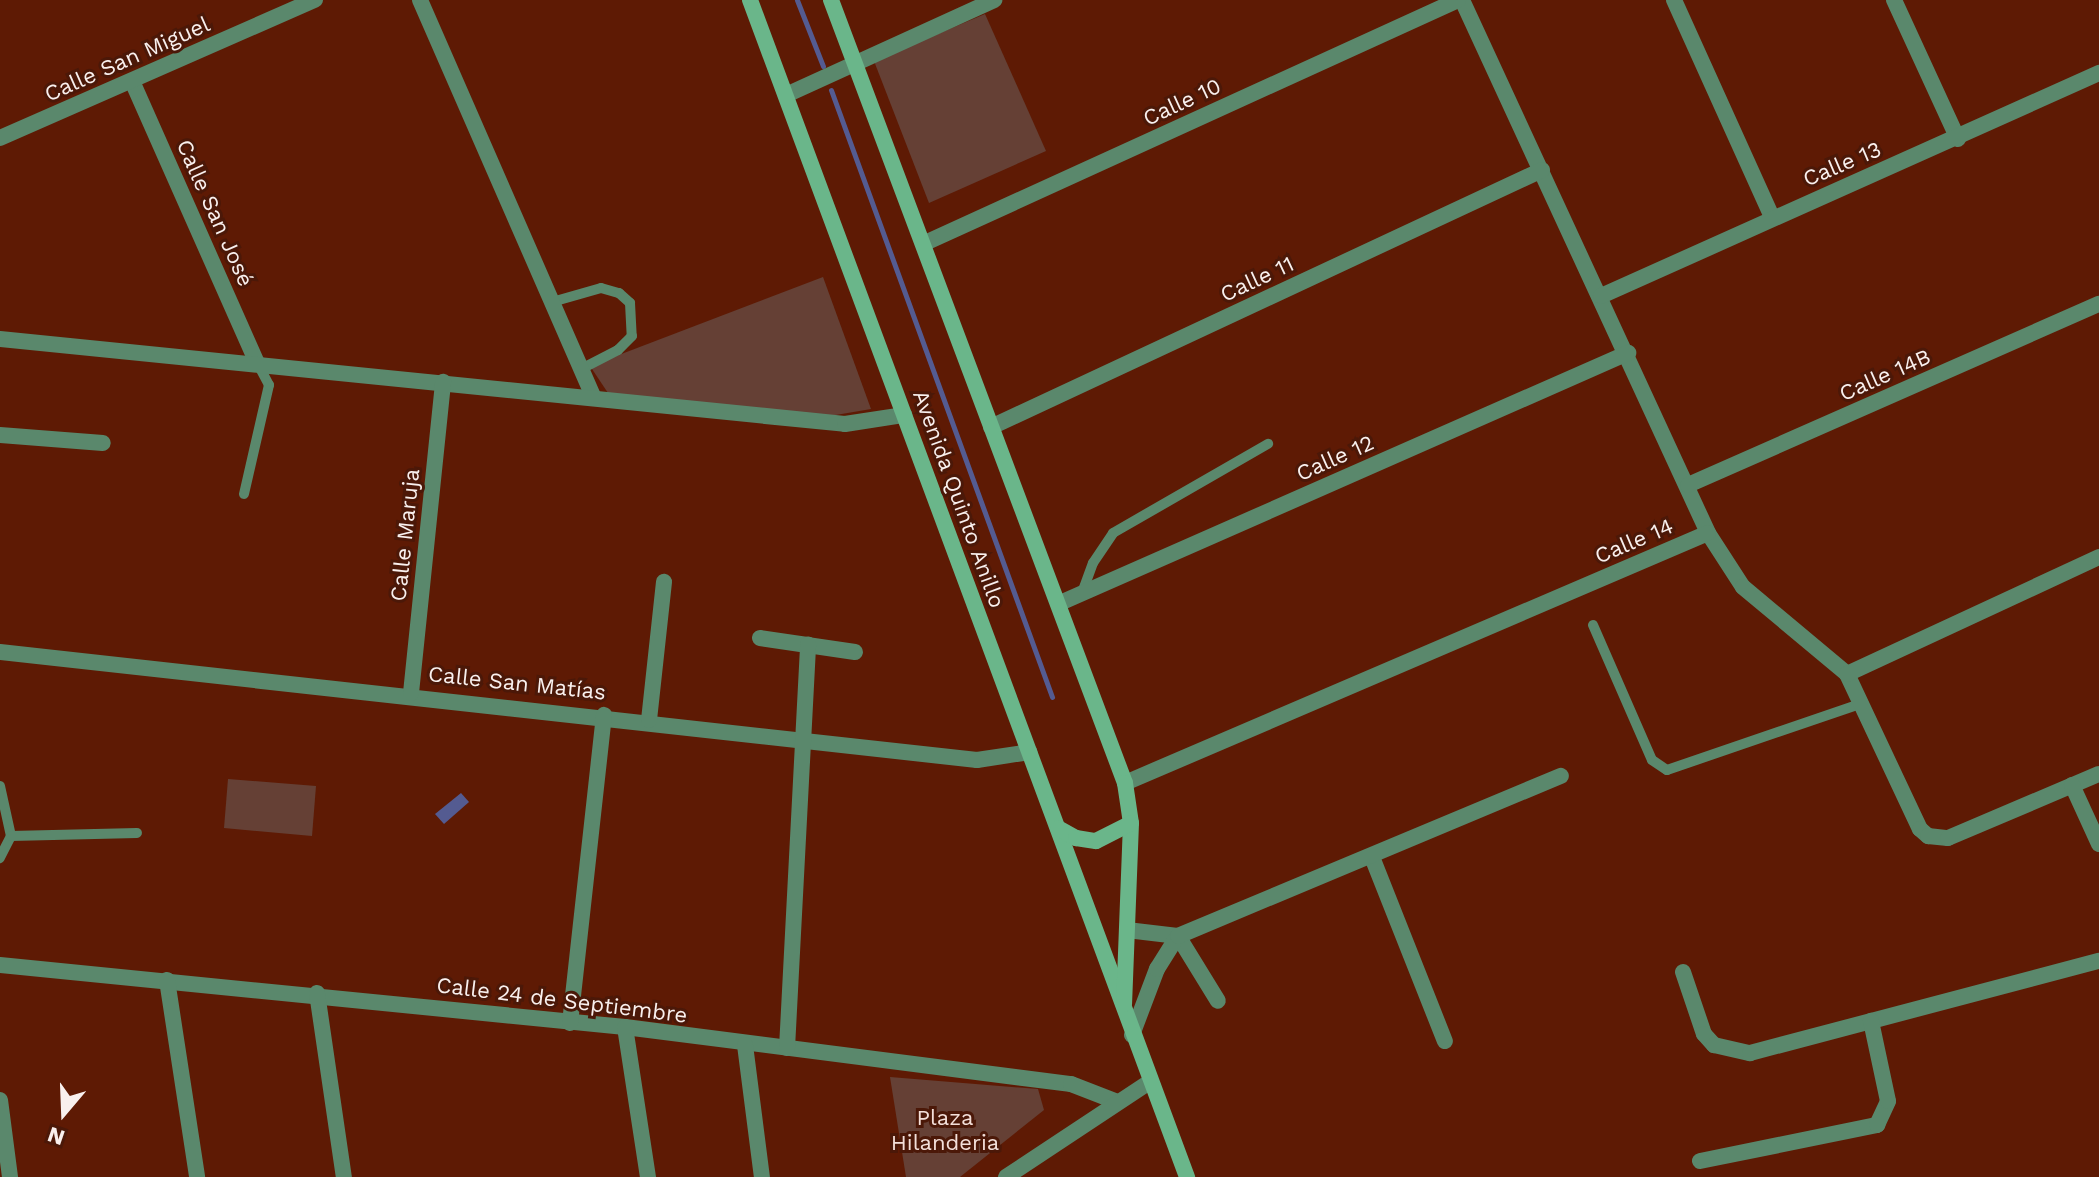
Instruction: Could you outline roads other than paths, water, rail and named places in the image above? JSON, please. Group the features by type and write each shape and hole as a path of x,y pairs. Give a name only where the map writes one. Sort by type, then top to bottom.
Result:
{"main road":[{"name":"Avenida Quinto Anillo","path":"750,0 1058,828 1148,1083 1187,1177"},
{"name":"Avenida Quinto Anillo","path":"831,0 925,243 1125,783 1131,823 1124,1014"},
{"path":"1058,828 1096,841 1131,823"}],"street":[{"name":"Calle San Miguel","path":"0,138 315,0"},
{"path":"420,0 594,398"},
{"path":"786,95 994,0"},
{"name":"Calle 14","path":"1125,783 1708,533 1628,353 1460,0"},
{"name":"Calle 10","path":"925,243 1460,0"},
{"path":"1674,0 1772,217"},
{"path":"1894,0 1958,139"},
{"name":"Calle 13","path":"1601,296 1772,217 1958,139 2099,73"},
{"name":"Calle San José","path":"132,81 257,363"},
{"name":"Calle 11","path":"991,427 1542,170"},
{"name":"Calle 14B","path":"1688,485 2099,306"},
{"path":"0,339 845,424 904,415"},
{"name":"Calle 12","path":"1060,603 1628,353"},
{"name":"Calle Maruja","path":"411,693 443,382"},
{"path":"0,435 103,443"},
{"path":"1708,533 1743,587 1847,674 1914,822 1928,836 1948,838 2099,774"},
{"path":"1847,674 2099,557"},
{"path":"649,720 664,582"},
{"path":"760,638 855,652"},
{"path":"787,1048 800,737 808,645"},
{"name":"Calle San Matías","path":"0,652 411,693 977,760 1029,752"},
{"path":"570,1023 604,715"},
{"path":"1127,930 1178,936 1561,776"},
{"path":"2072,785 2099,844"},
{"path":"1372,857 1445,1041"},
{"path":"1178,936 1218,1001"},
{"path":"1132,1035 1157,969 1178,936"},
{"path":"1683,972 1704,1034 1730,1051 1750,1053 2099,961"},
{"name":"Calle 24 de Septiembre","path":"0,965 317,993 625,1027 745,1045 1071,1084 1115,1101"},
{"path":"167,980 197,1177"},
{"path":"317,993 344,1177"},
{"path":"1700,1161 1877,1125 1888,1101 1871,1021"},
{"path":"625,1027 648,1177"},
{"path":"745,1045 762,1177"},
{"path":"1006,1177 1115,1101 1148,1083"},
{"path":"0,1100 10,1177"}],"lane":[{"path":"552,302 601,288 619,293 630,303 632,336 618,350 581,369"},
{"path":"244,494 269,385 257,363"},
{"path":"1082,593 1093,563 1113,533 1268,444"},
{"path":"1593,625 1652,760 1667,770 1860,704"},
{"path":"0,786 11,836 0,858"},
{"path":"11,836 137,833"}],"water":[{"path":"461,793 469,802 444,824 435,814"}],"waterway":[{"path":"797,0 823,66"},
{"path":"831,90 1052,697"}],"park label":[{"name":"Plaza Hilanderia","path":"945,1130"}]}
